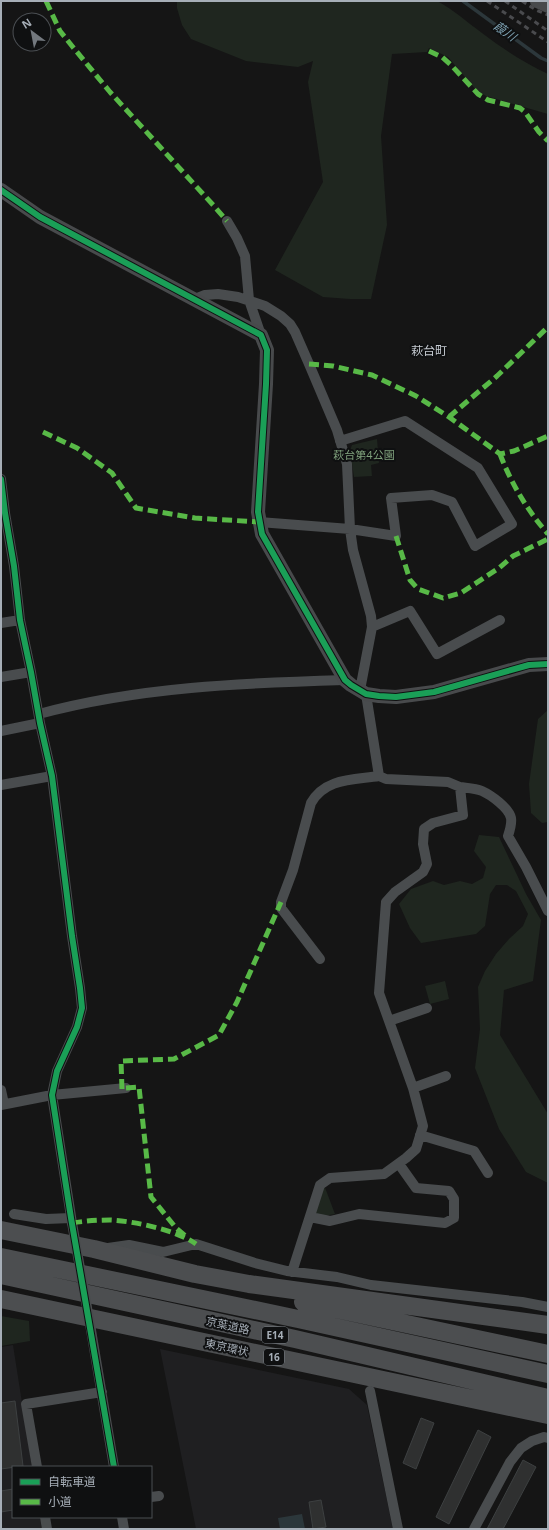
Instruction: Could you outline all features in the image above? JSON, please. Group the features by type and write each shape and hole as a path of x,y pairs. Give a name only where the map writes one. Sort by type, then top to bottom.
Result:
{"highway":[{"path":"1,1230 94,1249 196,1274 249,1284 548,1326"},
{"name":"京葉道路","path":"1,1257 298,1319 548,1374"},
{"path":"146,1262 162,1272 548,1354"},
{"name":"京葉道路","path":"1,1275 295,1339 548,1398"},
{"name":"東京環状","path":"1,1299 548,1415"}],"street":[{"path":"537,1 548,6"},
{"path":"1,190 40,217 261,335"},
{"path":"227,221 245,256 248,300 267,350 258,512 262,534 345,680 363,692 379,696 396,696 434,692 529,665 548,664"},
{"path":"195,299 205,295 218,294 238,297 265,306 290,324 309,364 340,441 347,464 350,529 353,550 371,616 372,627 363,692 379,776"},
{"path":"259,522 350,529 396,536 391,498 432,495 452,502 475,546 512,524 478,468 405,421 340,441"},
{"path":"1,479 14,566 20,620 52,776 82,1008 77,1027 57,1071 52,1095 114,1466"},
{"path":"372,627 410,611 437,654 500,620"},
{"path":"1,623 20,620"},
{"path":"1,677 31,672"},
{"path":"1,731 40,719 75,704 142,694 255,683 345,680"},
{"path":"1,785 52,776"},
{"path":"320,959 281,908 281,902 292,870 311,803 316,795 328,786 347,781 379,776 386,779 448,782 460,787 483,791 508,809 511,817 511,828 508,836 526,867 548,911"},
{"path":"292,1272 320,1185 330,1178 384,1174 416,1149 423,1126 413,1088 379,992 386,902 395,892 423,872 427,864 423,844 424,829 433,823 463,815 460,787"},
{"path":"389,1021 427,1008"},
{"path":"413,1088 446,1076"},
{"path":"1,1090 2,1105 52,1095 126,1088"},
{"path":"420,1135 474,1151 488,1173"},
{"path":"310,1217 330,1221 359,1214 445,1223 454,1218 454,1199 449,1191 416,1188 398,1164"},
{"path":"14,1214 46,1219 72,1220"},
{"path":"94,1249 128,1245 163,1252 196,1244 255,1263 292,1272 337,1277 371,1285 522,1302 548,1307"},
{"path":"370,1391 398,1529"},
{"path":"37,1466 26,1404 102,1392"},
{"path":"474,1529 510,1462 521,1448 532,1441 544,1437 548,1438"},
{"path":"45,1518 47,1529"},
{"path":"122,1518 124,1529"}],"shaded area":[{"path":"13,1345 32,1466 12,1466 12,1518 40,1518 42,1529 1,1529 1,1347"},
{"path":"160,1349 349,1389 367,1405 393,1529 196,1529"},
{"path":"302,1514 305,1529 280,1529 278,1518"}],"green space":[{"path":"177,1 437,1 455,12 506,50 548,74 548,114 486,96 476,90 448,57 429,48 427,52 392,54 381,136 387,225 371,299 323,297 275,270 323,182 308,82 313,61 298,67 246,61 191,39 182,25 177,8"},
{"name":"萩台第4公園","path":"377,439 379,463 371,465 372,476 354,477 350,450 352,445"},
{"path":"548,710 548,822 542,823 531,813 529,784 538,719"},
{"path":"479,835 499,837 526,894 541,920 533,981 504,990 500,1035 548,1114 548,1183 526,1172 499,1129 475,1068 480,1029 478,987 485,971 496,954 523,926 528,914 516,891 507,885 496,885 490,894 485,926 476,934 421,943 410,928 399,904 411,889 433,881 444,885 460,881 472,884 483,878 486,867 474,851"},
{"path":"445,981 449,999 430,1004 425,986"},
{"path":"324,1185 335,1214 324,1216 314,1214"},
{"path":"1,1316 29,1321 30,1341 1,1346"}],"building":[{"path":"15,1401 23,1466 12,1466 12,1468 1,1469 1,1403"},
{"path":"421,1418 434,1423 416,1469 403,1463"},
{"path":"478,1430 491,1437 449,1524 436,1517"},
{"path":"523,1460 536,1467 503,1529 487,1529"},
{"path":"12,1489 12,1510 1,1512 1,1491"},
{"path":"321,1500 326,1527 313,1529 309,1502"}],"waterway":[{"name":"葭川","path":"463,1 541,58 548,61"}],"railway":[{"path":"487,1 548,42"},
{"path":"505,1 548,31"},
{"path":"522,1 536,10 548,15"}],"marked path":[{"path":"46,1 60,31 72,46 110,92 227,221"},
{"path":"429,51 442,57 478,94 488,100 520,108 525,112 539,132 548,141"},
{"path":"449,417 497,376 548,327"},
{"path":"309,364 333,366 372,375 416,396 449,417 500,454 514,451 548,436"},
{"path":"43,432 77,448 112,473 136,508 195,518 259,522"},
{"path":"500,454 520,496 548,534"},
{"path":"396,536 410,580 418,589 443,598 461,593 499,568 513,556 548,539"},
{"path":"122,1089 121,1061 174,1059 219,1035 237,1002 281,902"},
{"path":"126,1088 139,1087 151,1197 176,1228 188,1238"},
{"path":"72,1223 105,1220 130,1222 178,1234 196,1244"}],"cycle path":[{"path":"1,190 40,217 261,335 267,350 258,512 262,534 345,680 366,694 396,697 434,692 529,665 548,664"},
{"path":"1,479 14,566 20,620 52,776 80,988 82,1008 77,1027 57,1071 52,1095 71,1218 114,1466"}],"district":[{"name":"萩台町","path":"429,350"}]}
